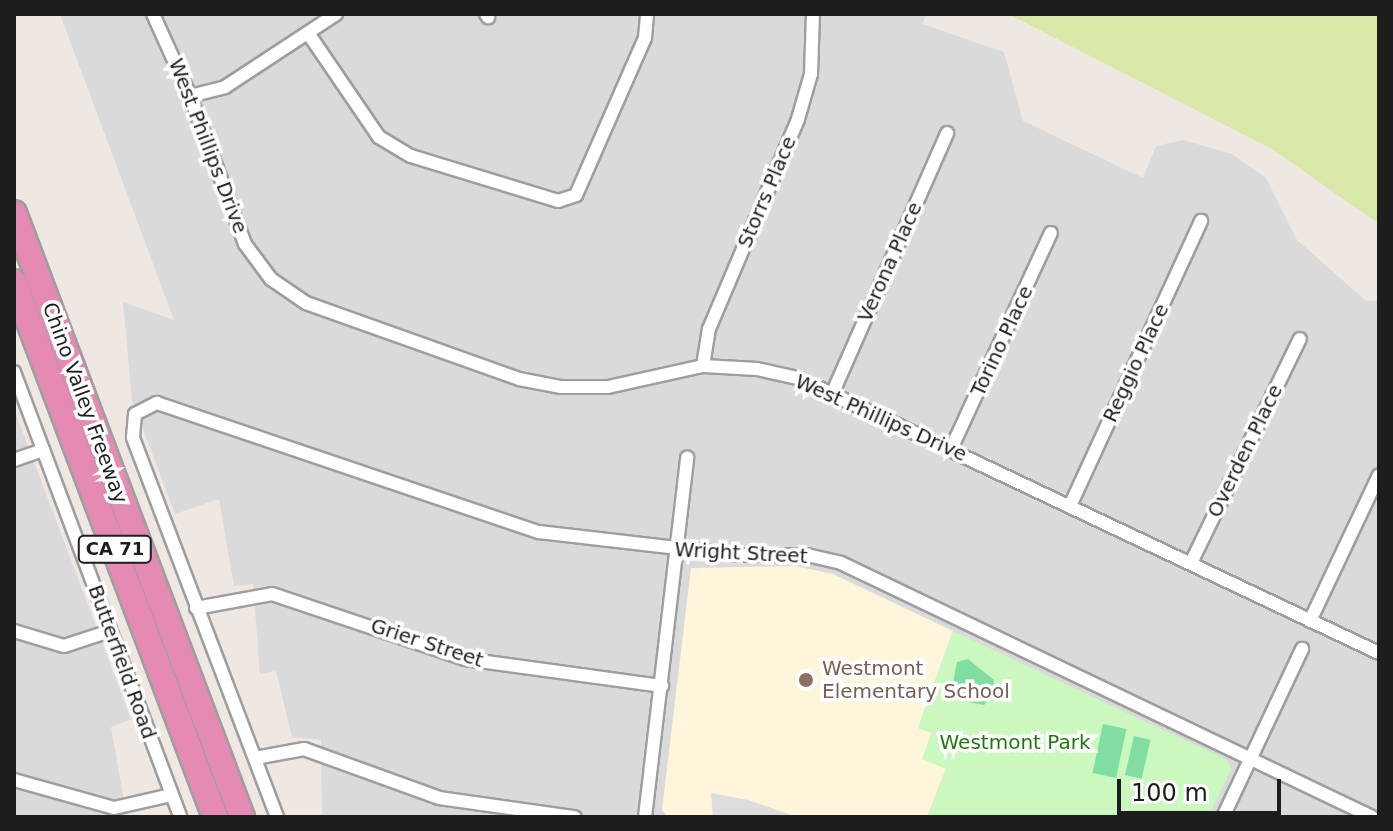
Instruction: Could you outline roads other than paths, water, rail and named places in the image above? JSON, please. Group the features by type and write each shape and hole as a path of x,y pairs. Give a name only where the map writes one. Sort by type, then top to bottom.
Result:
{"highway":[{"name":"Chino Valley Freeway","path":"14,213 242,817"},
{"name":"Chino Valley Freeway","path":"14,282 215,817"}],"street":[{"name":"West Phillips Drive","path":"153,14 190,96 245,244 271,279 306,303 519,379 561,387 608,387 703,366 757,369 833,392 1379,653"},
{"path":"190,96 225,87 336,14"},
{"path":"308,33 379,137 411,156 558,201 576,195 645,38 647,14"},
{"name":"Storrs Place","path":"703,366 709,329 798,119 811,74 813,14"},
{"name":"Verona Place","path":"833,392 947,133"},
{"name":"Reggio Place","path":"1070,506 1201,221"},
{"name":"Torino Place","path":"951,449 1051,233"},
{"name":"Overden Place","path":"1191,563 1300,339"},
{"name":"Butterfield Road","path":"14,372 180,817"},
{"name":"Wright Street","path":"196,608 133,437 133,423 144,408 157,403 174,406 490,519 539,532 679,550 807,555 841,563 1372,817"},
{"path":"14,460 43,450"},
{"path":"645,817 679,550 687,457"},
{"path":"1310,621 1379,475"},
{"name":"Grier Street","path":"196,608 272,594 465,659 662,686"},
{"path":"196,608 277,817"},
{"path":"14,631 64,646 110,631"},
{"path":"1223,817 1302,649"},
{"path":"255,758 304,749 439,798 575,817"},
{"path":"14,780 114,808 171,795"}],"place":[{"name":"Westmont Elementary School","path":"806,680"}],"park label":[{"name":"Westmont Park","path":"1015,742"}]}
